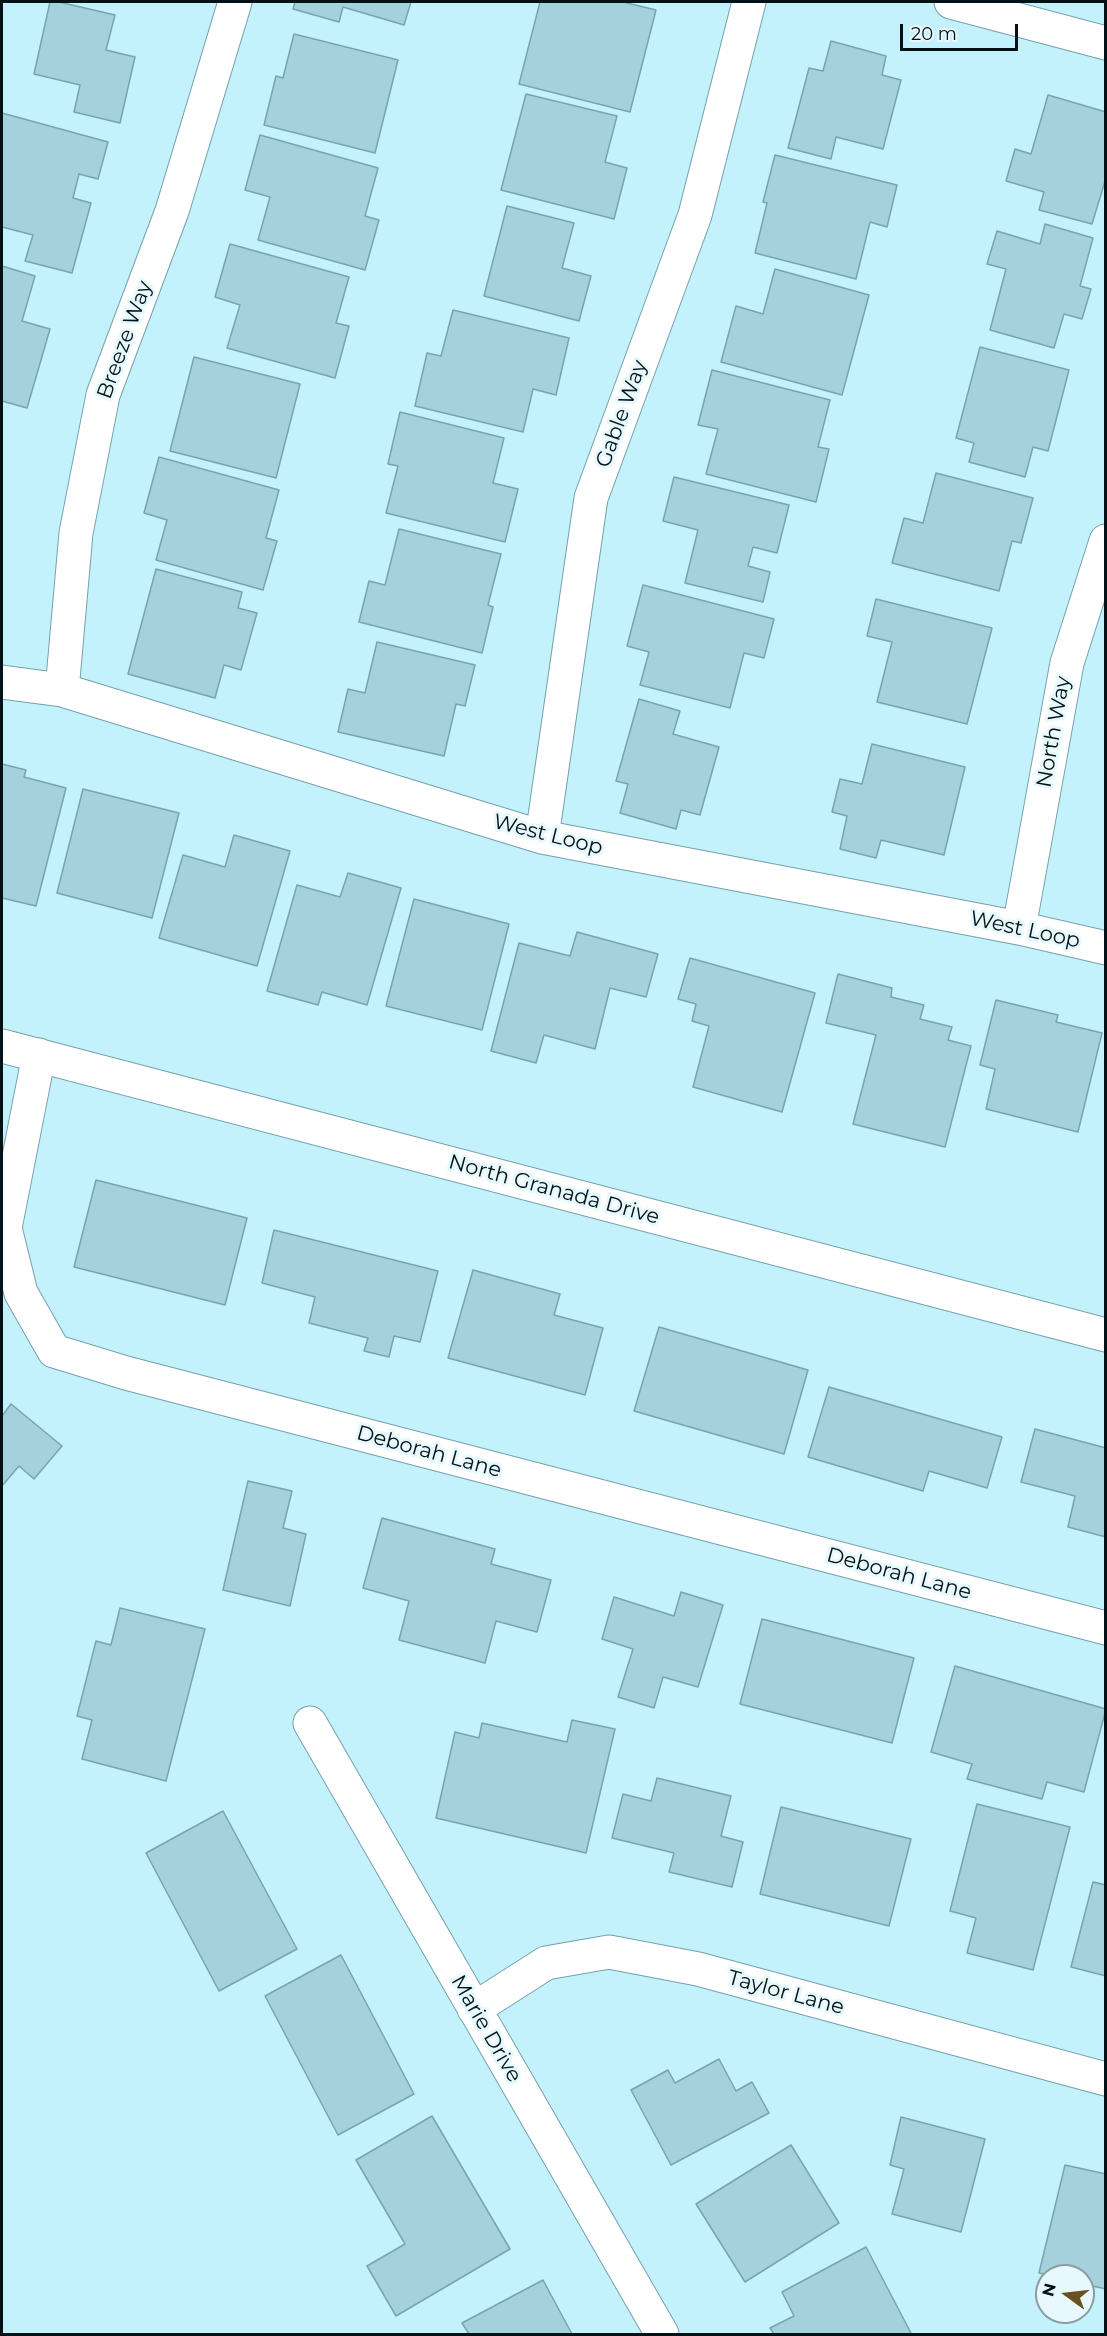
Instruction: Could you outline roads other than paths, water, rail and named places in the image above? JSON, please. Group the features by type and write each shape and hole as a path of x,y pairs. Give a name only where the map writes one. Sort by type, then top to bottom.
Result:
{"street":[{"name":"Breeze Way","path":"62,690 76,534 103,395 172,211 235,2"},
{"name":"Gable Way","path":"542,837 591,498 695,215 749,2"},
{"path":"951,2 1106,43"},
{"name":"North Way","path":"1019,928 1067,663 1106,541"},
{"name":"West Loop","path":"2,682 62,690 542,837 1019,928 1106,948"},
{"name":"North Granada Drive","path":"2,1046 1106,1335"},
{"name":"Deborah Lane","path":"39,1055 4,1228 21,1293 54,1351 126,1373 1106,1628"},
{"name":"Marie Drive","path":"310,1723 662,2334"},
{"name":"Taylor Lane","path":"474,2008 546,1962 609,1952 698,1969 1106,2079"}]}
